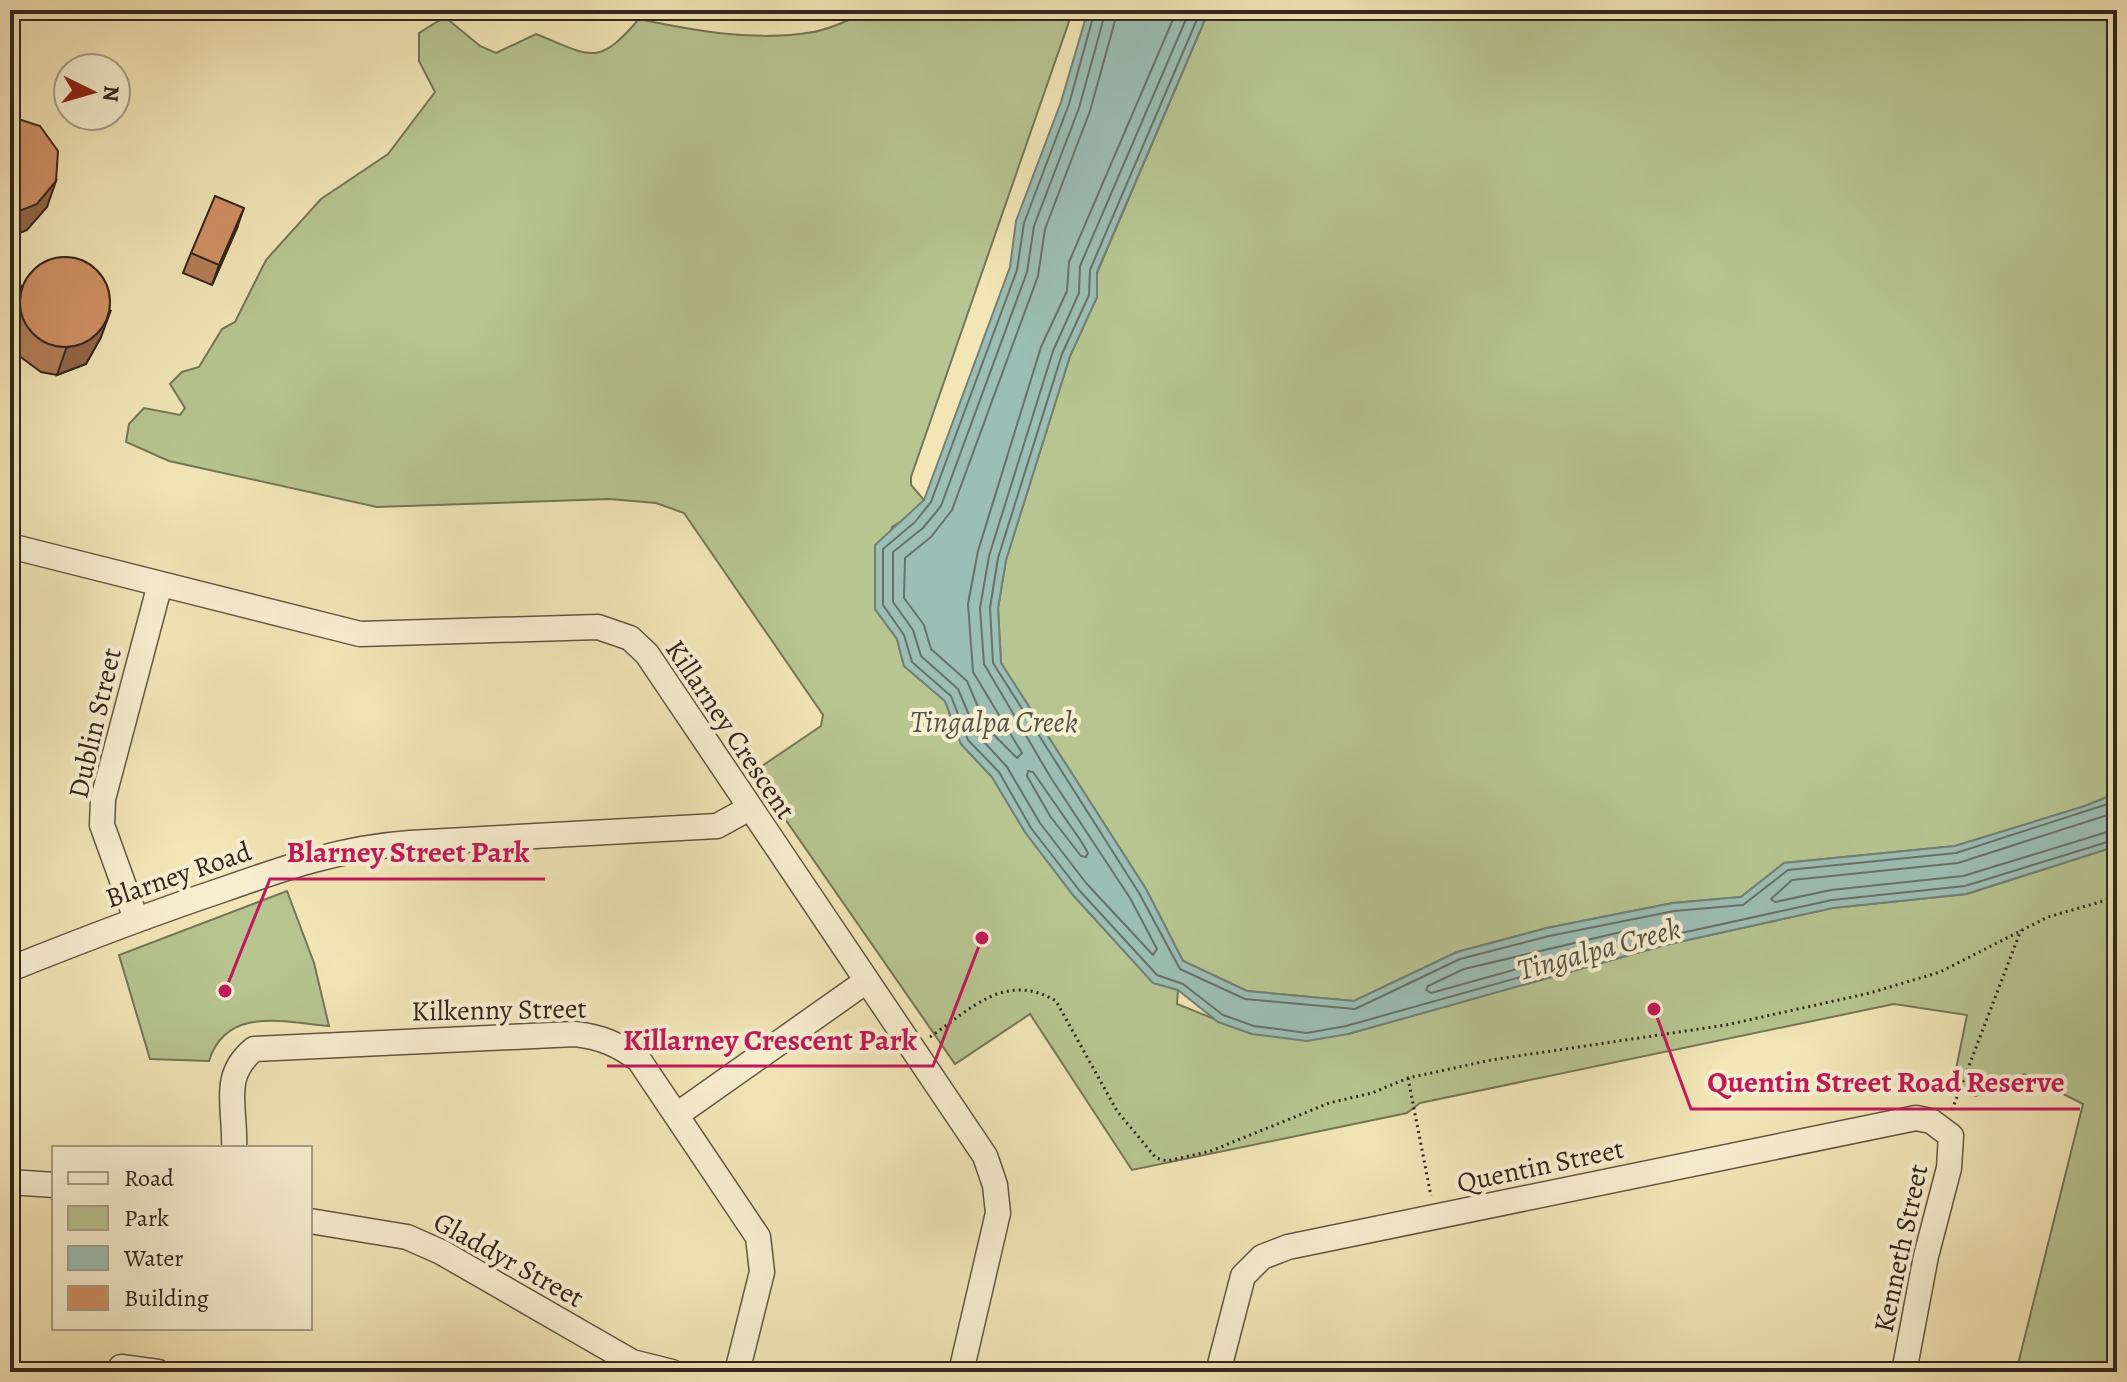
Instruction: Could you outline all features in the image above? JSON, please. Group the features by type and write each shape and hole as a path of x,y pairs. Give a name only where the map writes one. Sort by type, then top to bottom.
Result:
{"street":[{"name":"Killarney Crescent","path":"10,546 360,634 576,627 616,630 647,654 748,809 985,1156 995,1185 998,1213 961,1372"},
{"name":"Dublin Street","path":"136,919 102,825 103,799 160,584"},
{"name":"Blarney Road","path":"10,969 136,919 323,855 361,847 717,826 748,809"},
{"path":"678,1114 865,982"},
{"name":"Kilkenny Street","path":"234,1146 232,1080 237,1063 254,1049 575,1034 600,1037 621,1046 639,1060 678,1114 758,1237 762,1272 737,1372"},
{"name":"Quentin Street","path":"1218,1372 1243,1276 1262,1257 1288,1247 1916,1118 1948,1132"},
{"name":"Kenneth Street","path":"1904,1372 1926,1256 1949,1168 1948,1132"},
{"path":"10,1182 52,1185"},
{"name":"Gladdyr Street","path":"312,1221 407,1237 441,1252 632,1362 672,1372"},
{"path":"120,1372 121,1367 158,1372"}],"path":[{"path":"911,1049 994,993 1012,989 1040,992 1056,1001 1117,1111 1156,1158 1167,1161 1211,1151 1329,1103 1372,1093 1408,1078 1491,1060 1726,1025 1870,993 1940,972 2048,917 2117,897"},
{"path":"1948,1132 2021,930"},
{"path":"1408,1078 1435,1217"}],"green space":[{"path":"872,10 1073,10 911,477 911,485 924,500 909,516 892,527 875,609 897,639 904,666 945,701 961,744 992,777 1025,832 1073,895 1153,982 1178,990 1177,1004 1252,1034 1348,1034 1665,945 1833,908 1967,894 2117,846 2117,1372 2016,1372 2083,1104 2024,1074 1976,1096 1952,1089 1967,1015 1894,1004 1420,1103 1407,1113 1132,1170 1030,1014 955,1064 749,767 759,768 821,726 823,715 684,513 656,503 609,499 377,507 169,461 126,442 129,424 144,408 180,415 185,408 170,384 182,372 199,367 222,329 235,322 266,260 321,199 388,154 435,92 419,61 419,33 445,17 480,46 496,53 536,34 569,48 592,53 613,45 639,19 704,31 770,36 820,30"},
{"path":"1209,10 2117,10 2117,793 2085,806 1955,846 1784,863 1741,897 1673,903 1547,928 1457,952 1354,1001 1247,991 1183,961 1146,889 1001,663 998,608 1006,560 1070,356 1097,297 1097,273"},
{"path":"287,891 314,963 329,1026 258,1021 229,1032 217,1044 209,1061 150,1059 119,955"}],"water":[{"name":"Tingalpa Creek","path":"1088,10 1209,10 1097,272 1097,297 1070,356 1006,560 998,608 1001,663 1146,889 1183,961 1247,991 1354,1001 1457,952 1547,928 1673,903 1741,897 1784,863 1955,846 2085,806 2117,793 2117,846 1966,894 1833,908 1665,945 1348,1034 1307,1041 1252,1034 1218,1022 1178,990 1153,983 1073,895 1025,832 992,777 961,744 945,701 904,666 897,639 875,609 875,545 924,500 1010,267 1016,221 1061,102"}],"building":[{"path":"12,117 40,126 58,151 56,181 37,204 22,210 10,208"},
{"path":"215,196 244,208 219,265 191,253"},
{"path":"65,257 82,261 97,270 106,285 110,302 106,319 97,334 82,343 65,347 48,343 33,334 24,319 20,302 24,285 33,270 48,261"}],"place":[{"name":"Killarney Crescent Park","path":"982,938"},
{"name":"Blarney Street Park","path":"225,991"},
{"name":"Quentin Street Road Reserve","path":"1654,1009"}]}
